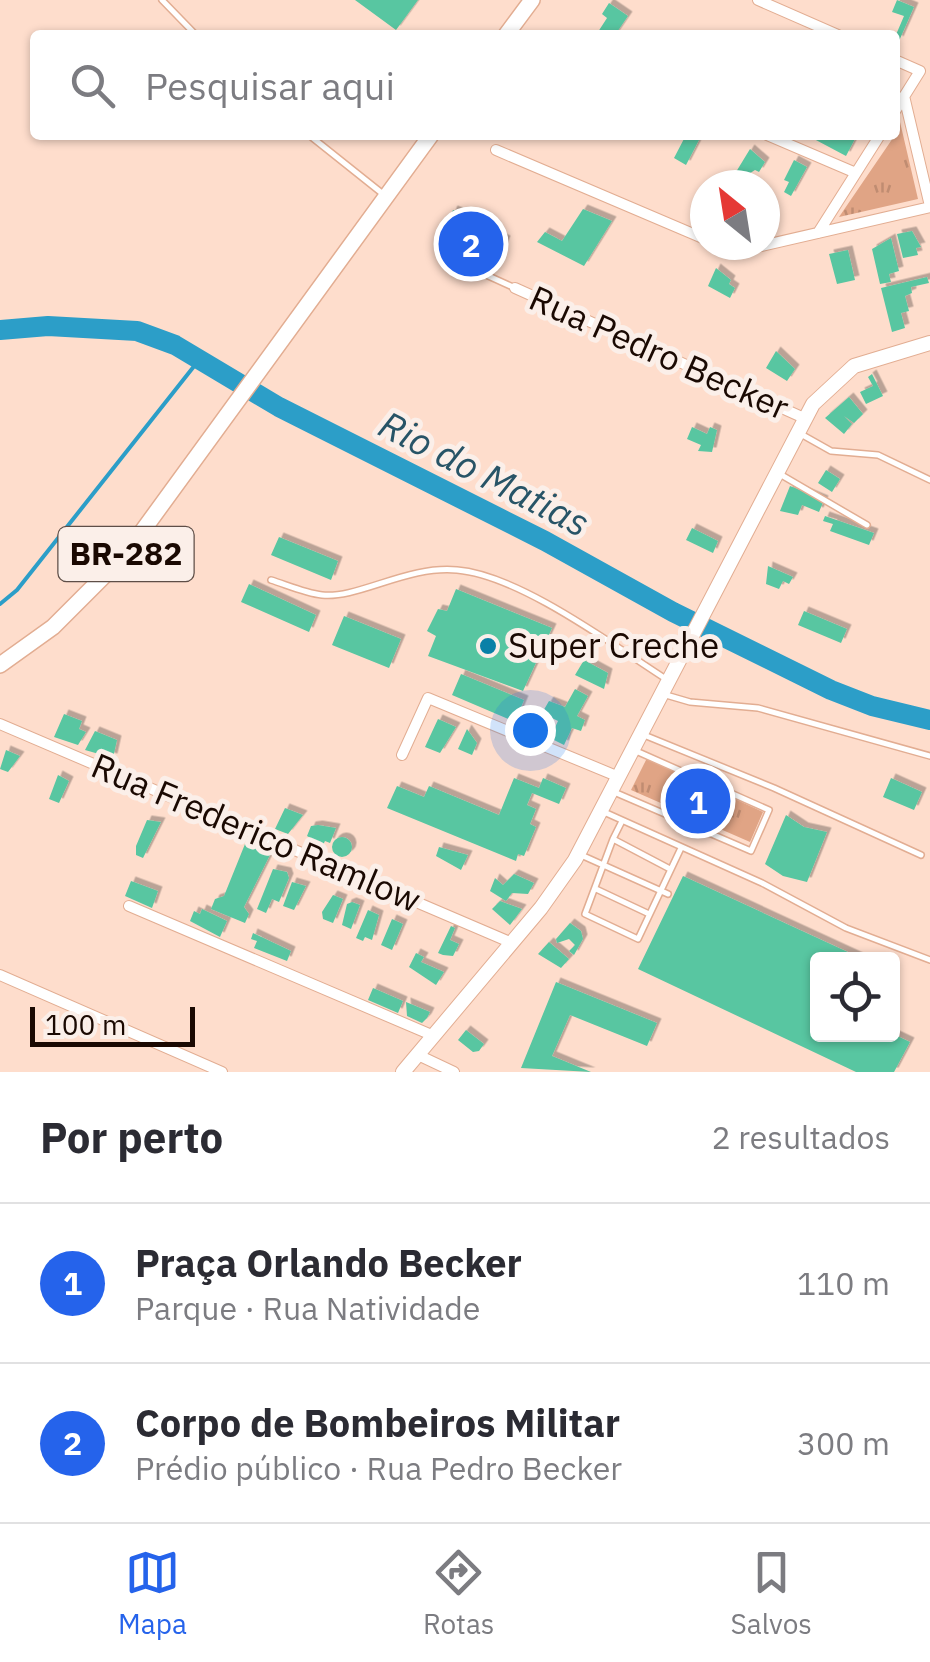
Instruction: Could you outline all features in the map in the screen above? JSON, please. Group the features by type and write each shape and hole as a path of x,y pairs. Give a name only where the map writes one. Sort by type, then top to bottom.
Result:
{"highway":[{"path":"510,30 532,0"},
{"name":"BR-282","path":"0,665 93,592 148,526 427,140"}],"main road":[{"path":"403,1072 512,942 579,854 800,425 829,384 854,366 930,342"}],"street":[{"path":"758,0 827,30"},
{"path":"900,62 920,71 900,103"},
{"path":"780,242 930,207 904,96"},
{"path":"778,140 856,174"},
{"path":"818,233 877,140"},
{"path":"496,150 690,233"},
{"name":"Rua Pedro Becker","path":"515,288 800,425"},
{"path":"402,755 428,698 619,777"},
{"name":"Rua Frederico Ramlow","path":"0,724 512,942"},
{"path":"129,906 434,1036"},
{"path":"0,975 222,1072"},
{"path":"418,1055 454,1072"}],"lane":[{"path":"162,0 191,30"},
{"path":"316,140 386,196"},
{"path":"451,259 515,288"},
{"path":"800,425 831,451 878,454 930,480"},
{"path":"776,472 829,498 867,525"},
{"path":"271,580 324,596 408,572 458,570 566,614 690,702 758,708 930,756"},
{"path":"641,734 774,788 920,855"},
{"path":"612,791 750,852 768,810 633,750"},
{"path":"602,811 762,883 846,928 930,960"},
{"path":"622,821 586,914 638,939 681,848"},
{"path":"613,840 670,868"},
{"path":"579,854 668,894"},
{"path":"596,888 648,914"}],"green space":[{"path":"900,122 918,199 839,217 892,140 900,140"},
{"path":"647,758 763,812 750,842 631,790"}],"building":[{"path":"355,0 418,0 396,30"},
{"path":"897,0 914,7 900,39 898,30 904,16 892,12"},
{"path":"609,3 628,16 618,30 599,30 607,18 602,14"},
{"path":"683,140 699,140 686,165 674,158"},
{"path":"816,140 854,140 846,156"},
{"path":"750,149 765,162 760,170 737,170"},
{"path":"794,160 807,167 791,196 784,192 789,182 784,180"},
{"path":"583,209 612,221 584,266 537,242 545,232 562,241"},
{"path":"453,210 469,216 466,224 506,240 503,248 487,241 481,254 458,244 465,229 448,222"},
{"path":"912,231 921,247 916,248 918,255 903,258 897,234"},
{"path":"891,238 899,271 889,274 891,282 880,284 872,249"},
{"path":"848,250 855,280 837,284 829,254"},
{"path":"716,268 735,288 730,298 708,286"},
{"path":"927,277 929,283 911,287 912,293 905,296 909,311 901,313 905,328 892,332 881,288"},
{"path":"776,351 795,369 787,381 766,368"},
{"path":"872,374 883,396 866,404 860,392 873,386 868,377"},
{"path":"849,397 863,414 854,423 844,416 852,424 844,434 825,418"},
{"path":"692,427 707,434 710,427 717,430 712,452 698,451 701,445 687,439"},
{"path":"826,470 840,479 832,492 818,483"},
{"path":"790,486 824,500 819,512 802,505 798,515 780,511"},
{"path":"825,516 874,533 869,545 830,531 833,524 823,521"},
{"path":"692,528 718,541 713,553 686,540"},
{"path":"279,537 338,561 331,580 271,555"},
{"path":"768,566 793,577 789,584 783,581 779,589 766,584"},
{"path":"249,584 316,615 309,632 241,602"},
{"name":"Super Creche","path":"456,589 552,628 523,691 428,656 436,636 427,631 438,609 447,611"},
{"path":"804,611 847,629 841,643 798,625"},
{"path":"344,616 401,639 389,668 332,645"},
{"path":"584,660 608,673 604,689 575,675"},
{"path":"461,674 524,700 515,722 452,695"},
{"path":"575,689 588,696 577,716 585,720 581,731 572,728 564,745 550,738 558,721 542,713 549,701 565,707"},
{"path":"64,714 82,721 79,729 86,732 78,745 54,737"},
{"path":"438,719 456,727 440,753 425,747"},
{"path":"467,729 477,743 472,755 458,749"},
{"path":"95,731 117,740 113,758 85,750"},
{"path":"6,750 20,756 8,772 0,769"},
{"path":"58,775 69,781 59,803 49,799"},
{"path":"514,778 539,788 543,778 566,788 559,804 532,793 527,805 536,809 530,824 536,827 524,856 518,854 516,861 387,808 397,786 424,797 429,786 499,815"},
{"path":"891,778 922,792 914,810 883,797"},
{"path":"285,808 303,815 288,834 275,829"},
{"path":"786,815 804,827 827,832 807,882 783,876 765,864"},
{"path":"147,820 161,822 143,858 136,855 136,846"},
{"path":"311,826 336,828 330,843 325,841 323,845 307,836"},
{"path":"342,837 352,847 342,857 332,847"},
{"path":"245,844 270,855 244,907 249,914 245,923 211,909 215,899 224,896"},
{"path":"439,847 468,855 461,870 436,856"},
{"path":"273,869 287,872 289,878 279,902 272,899 266,913 257,909"},
{"path":"514,874 534,883 528,894 512,893 506,901 490,891 495,878 503,885"},
{"path":"683,876 848,952 810,952 810,1042 900,1042 900,1037 910,1042 894,1072 856,1072 638,969"},
{"path":"131,881 158,891 152,908 125,896"},
{"path":"292,882 306,886 294,910 283,906"},
{"path":"333,895 343,899 333,923 323,919 322,912"},
{"path":"500,901 522,909 510,925 492,909"},
{"path":"347,904 360,905 351,929 342,925"},
{"path":"202,909 227,921 220,937 190,921 194,911 200,914"},
{"path":"368,910 379,915 372,940 365,937 363,941 356,938"},
{"path":"392,919 403,924 392,950 381,945"},
{"path":"570,923 581,931 583,939 574,955 569,951 575,945 569,939 557,943 556,939"},
{"path":"451,926 455,928 450,940 459,944 453,956 443,955 438,953"},
{"path":"253,933 291,951 287,961 254,948 257,941 251,939"},
{"path":"549,942 569,959 561,968 538,954"},
{"path":"416,953 424,957 421,962 444,972 436,985 409,967"},
{"path":"556,982 657,1023 647,1046 570,1015 552,1056 591,1072 521,1068"},
{"path":"373,988 403,1001 398,1013 368,1000"},
{"path":"406,1002 430,1012 422,1023 407,1016"},
{"path":"466,1030 484,1044 479,1051 473,1052 458,1040"}],"waterway":[{"name":"Rio do Matias","path":"0,330 48,326 137,331 175,345 279,407 545,541 673,612 831,690 872,706 930,720"},
{"path":"0,604 17,590 195,365 204,360"}],"place":[{"name":"Corpo de Bombeiros Militar","path":"471,244"},
{"name":"Super Creche","path":"488,646"},
{"name":"Praça Orlando Becker","path":"698,801"}]}
